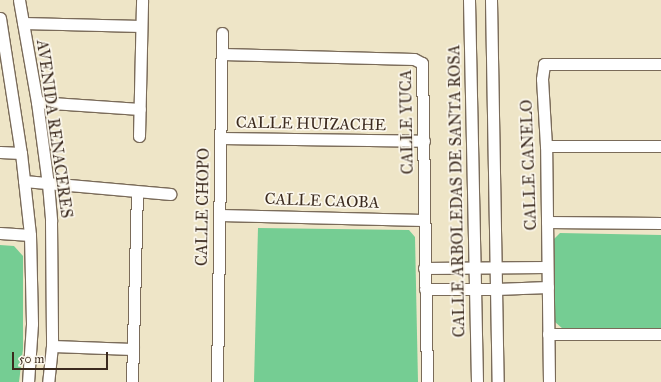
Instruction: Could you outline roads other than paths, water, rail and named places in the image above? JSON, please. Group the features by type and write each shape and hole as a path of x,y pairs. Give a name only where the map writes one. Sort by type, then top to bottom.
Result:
{"street":[{"name":"AVENIDA RENACERES","path":"19,0 37,102 48,184 51,228 52,346 48,382"},
{"path":"139,136 142,0"},
{"name":"CALLE ARBOLEDAS DE SANTA ROSA","path":"469,0 477,382"},
{"path":"491,0 498,382"},
{"path":"0,18 4,72 21,153 30,235 32,311 28,382"},
{"path":"23,23 142,26"},
{"name":"CALLE CHOPO","path":"216,382 222,33"},
{"name":"CALLE YUCA","path":"222,54 419,60 422,63 424,71 423,220 427,382"},
{"name":"CALLE CANELO","path":"549,382 546,146 542,79 544,64 661,64"},
{"path":"37,102 140,109"},
{"name":"CALLE HUIZACHE","path":"220,138 424,142"},
{"path":"546,146 661,146"},
{"path":"0,152 21,153"},
{"path":"24,181 170,194"},
{"path":"132,382 137,192"},
{"name":"CALLE CAOBA","path":"220,215 423,220"},
{"path":"547,222 661,223"},
{"path":"0,233 30,235"},
{"path":"424,268 547,267"},
{"path":"425,289 548,287"},
{"path":"548,334 661,334"},
{"path":"52,346 133,349"}]}
